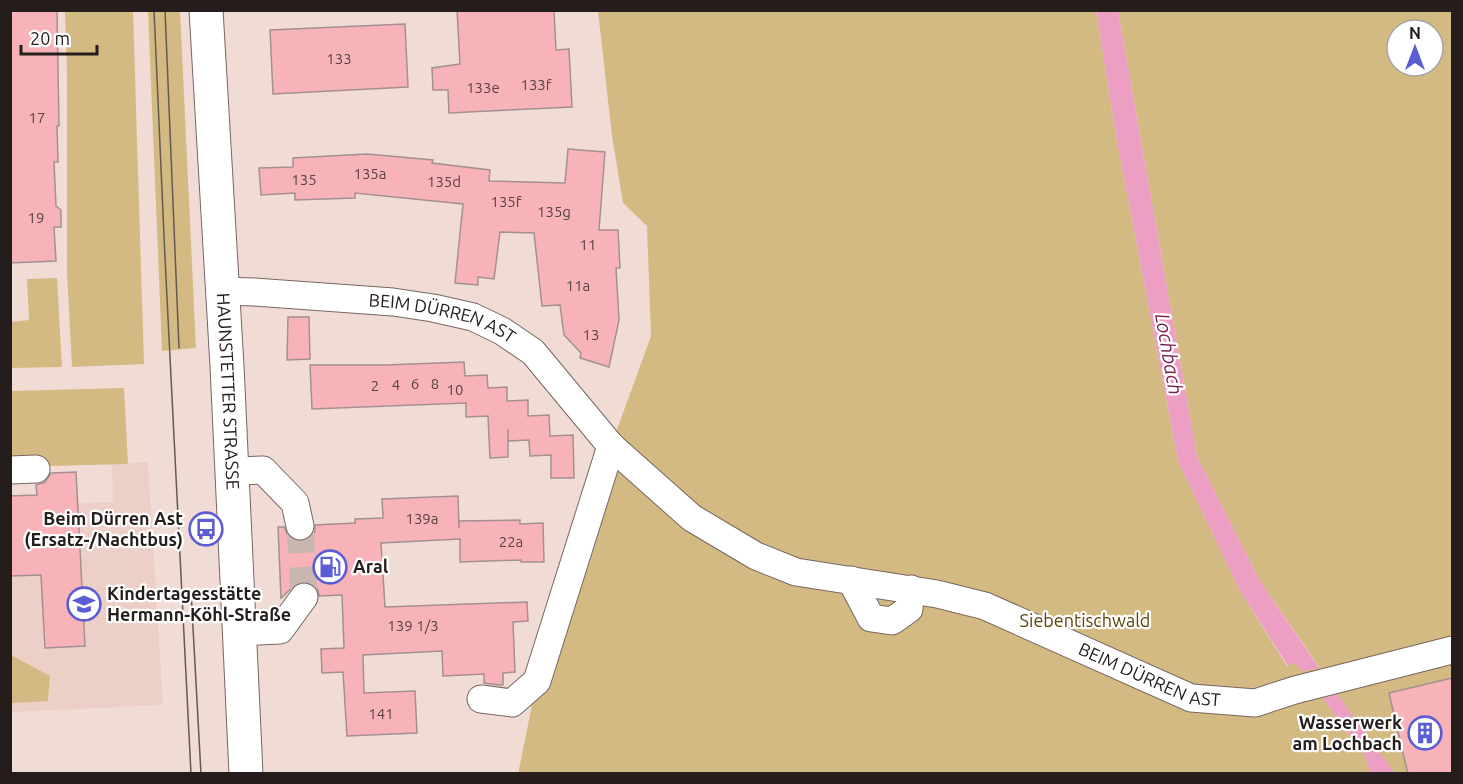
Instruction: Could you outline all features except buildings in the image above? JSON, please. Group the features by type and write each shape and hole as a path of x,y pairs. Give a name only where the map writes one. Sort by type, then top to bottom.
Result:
{"main road":[{"name":"HAUNSTETTER STRASSE","path":"206,10 233,471 246,774"}],"street":[{"name":"BEIM DÜRREN AST","path":"223,291 393,302 473,317 502,331 533,352 611,446 692,518 756,556 796,572 911,589 985,606 1191,698 1255,703 1295,690 1452,650"},
{"path":"481,699 512,703 537,681 611,446"},
{"path":"233,471 262,470 295,503 300,526"},
{"path":"239,632 280,630 304,597"}],"shaded area":[{"name":"Kindertagesstätte Hermann-Köhl-Straße","path":"148,462 163,705 11,712 10,496 37,495 36,474 76,472 78,503 113,502 112,464"}],"green space":[{"path":"65,11 133,11 144,364 72,367 67,272"},
{"path":"148,11 180,11 196,348 162,351"},
{"name":"Siebentischwald","path":"598,11 1096,11 1117,141 1178,461 1240,591 1287,666 1294,663 1303,671 1319,667 1260,581 1197,456 1118,11 1452,11 1452,773 1394,773 1337,694 1323,698 1365,756 1370,773 518,774 537,681 611,446 651,336 647,226 623,203 612,136"},
{"path":"57,278 62,367 11,368 11,322 29,320 27,279"},
{"path":"124,388 128,464 11,467 10,391"},
{"path":"11,655 50,676 48,701 11,703"}],"water":[{"name":"Lochbach","path":"1096,11 1118,11 1197,456 1260,581 1319,668 1303,671 1294,663 1288,666 1240,591 1178,461 1117,141"},
{"path":"1337,694 1394,773 1370,773 1365,756 1323,698"}],"tunnel":[{"path":"300,526 304,597"}],"tram line":[{"path":"154,10 191,774"},
{"path":"165,10 179,348"},
{"path":"191,591 201,774"}],"place":[{"name":"Beim Dürren Ast (Ersatz-/Nachtbus)","path":"206,529"},
{"name":"Aral","path":"330,567"},
{"name":"Kindertagesstätte Hermann-Köhl-Straße","path":"84,604"},
{"name":"Wasserwerk am Lochbach","path":"1425,733"}]}
